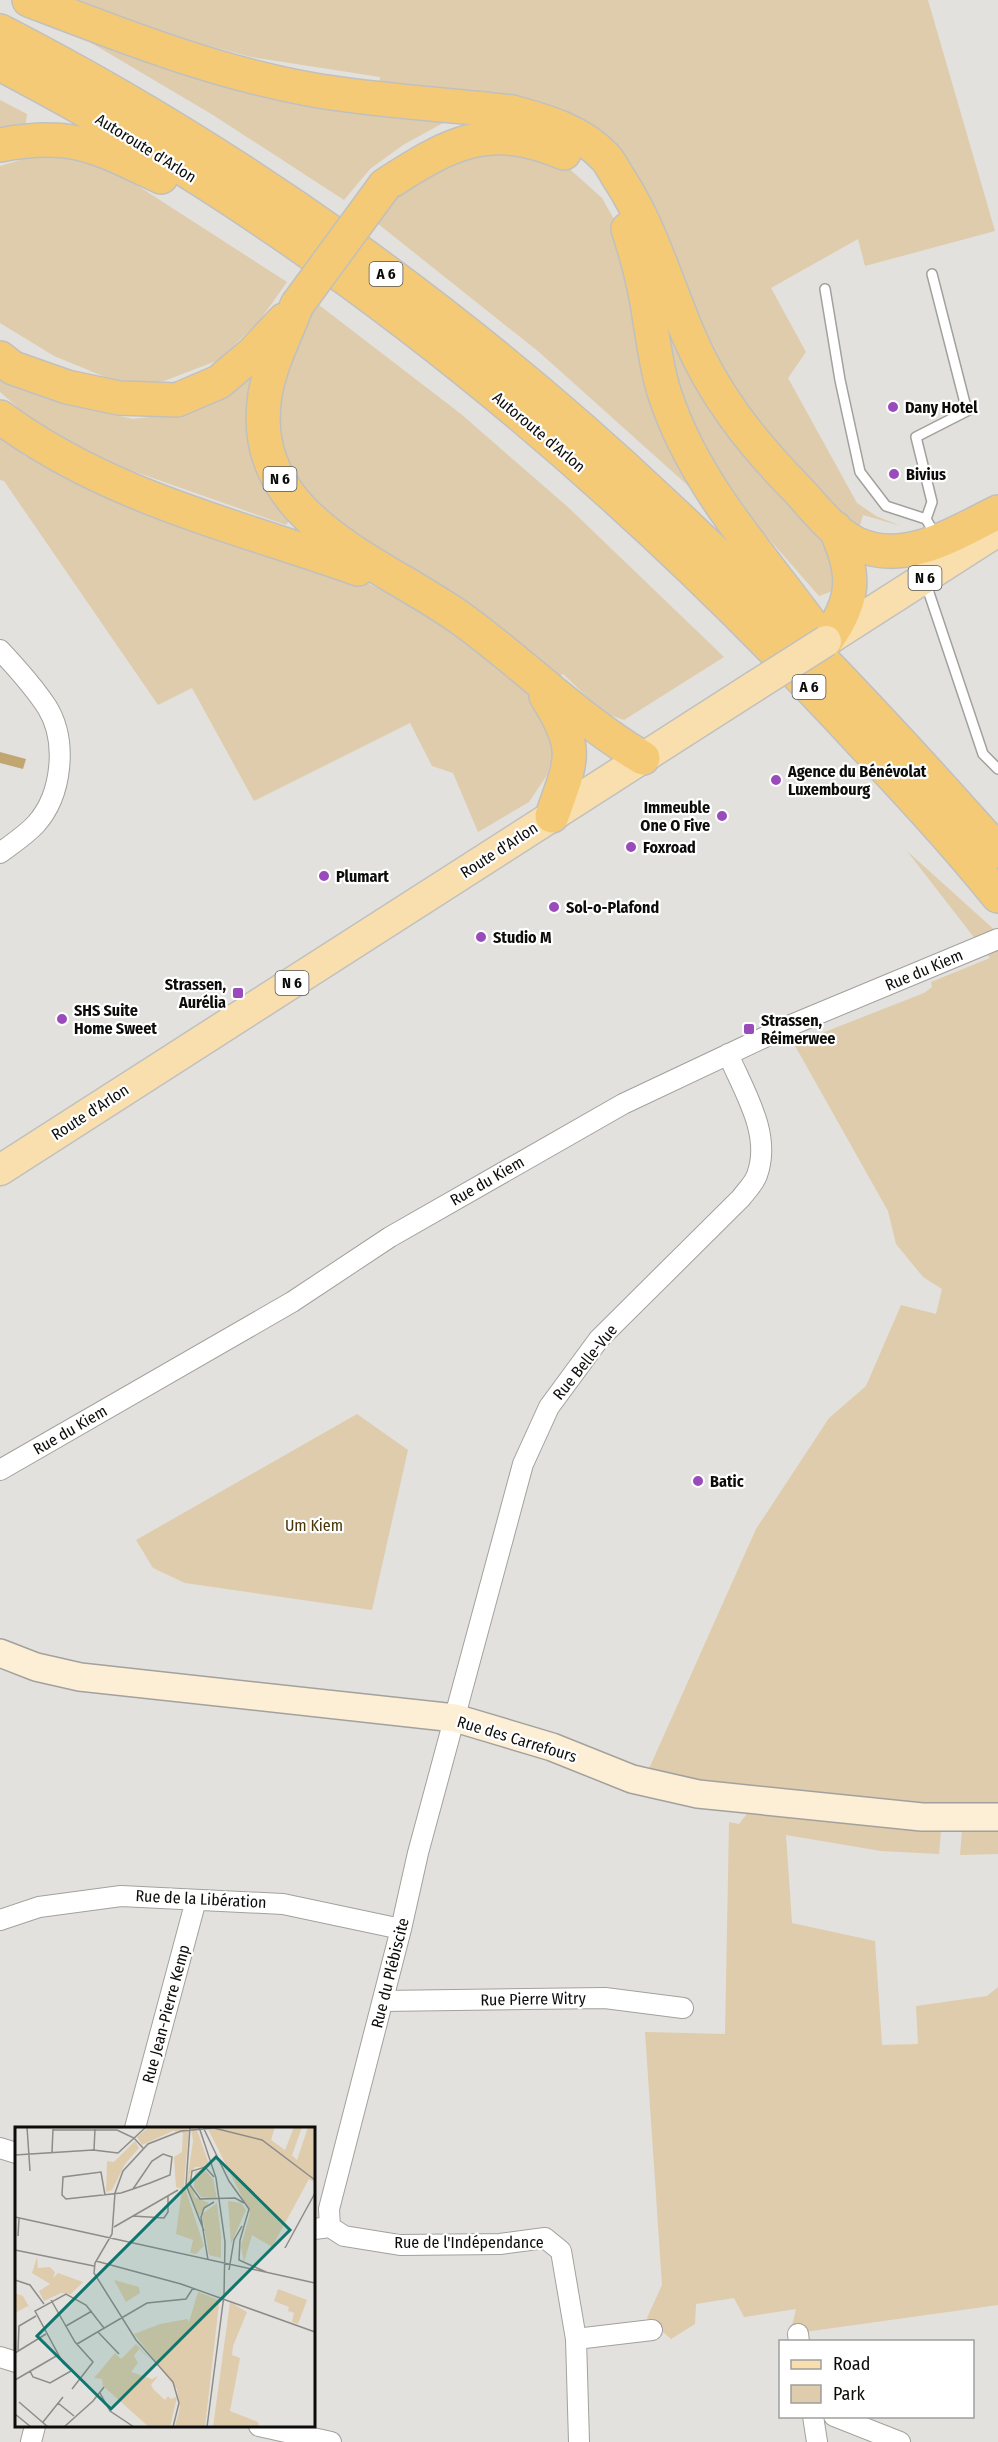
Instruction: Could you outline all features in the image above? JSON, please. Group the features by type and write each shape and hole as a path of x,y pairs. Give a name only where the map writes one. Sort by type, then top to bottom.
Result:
{"highway":[{"path":"29,0 185,58 247,75 309,89 512,112 545,121 580,137 606,158 624,185 651,238 688,335 710,381 729,411 765,457 835,528 857,544 887,552 919,549 998,512"},
{"name":"Autoroute d'Arlon","path":"0,31 182,133 332,233 461,330 561,412 661,500 733,569 874,713 998,851"},
{"name":"Autoroute d'Arlon","path":"0,64 143,144 345,277 446,354 541,432 642,521 807,685 900,784 998,896"},
{"path":"0,358 14,368 67,387 119,398 177,400 219,382 252,354 297,305 385,185 408,159 443,136 478,127 511,124 541,130 574,144 599,162 624,185"},
{"path":"385,185 448,147 480,138 510,136 538,142 569,155 592,172 612,194 625,220 650,320 656,365 669,407 689,450 719,500 874,713"},
{"name":"A 6","path":"0,145 36,138 77,141 112,153 259,219"},
{"name":"N 6","path":"297,305 265,395 264,428 270,460 285,491 306,516 348,550 419,591 504,650 537,681 603,734 643,758"},
{"name":"N 6","path":"0,417 37,444 103,480 199,517 281,542 419,591"},
{"path":"835,528 846,553 851,579 841,625"},
{"name":"N 6","path":"537,681 562,721 571,748 569,767 552,816"}],"main road":[{"name":"Route d'Arlon","path":"0,1170 755,686 841,625 924,578 938,540 998,531"},
{"name":"Rue des Carrefours","path":"0,1653 36,1667 80,1677 455,1718 552,1746 632,1779 698,1794 922,1817 998,1816"}],"street":[{"path":"0,650 47,708 56,728 60,752 51,801 36,823 0,853"},
{"name":"Rue du Kiem","path":"0,1470 292,1302 390,1237 623,1104 728,1054 998,939"},
{"name":"Rue Belle-Vue","path":"455,1718 523,1464 549,1407 599,1339 741,1198 756,1178 763,1151 757,1123 728,1054"},
{"name":"Rue du Plébiscite","path":"322,2228 329,2209 401,1929 418,1853 455,1718"},
{"name":"Rue de la Libération","path":"0,1920 39,1907 121,1896 283,1904 401,1929"},
{"name":"Rue Jean-Pierre Kemp","path":"135,2127 196,1900"},
{"name":"Rue Pierre Witry","path":"383,2001 605,1998 683,2008"},
{"path":"0,2148 15,2153"},
{"name":"Rue de l'Indépendance","path":"322,2228 344,2236 400,2245 500,2244 545,2238 561,2251 576,2339"},
{"path":"578,2442 576,2339 652,2330"},
{"path":"0,2357 15,2362"},
{"path":"813,2418 817,2442"},
{"path":"839,2418 900,2442"},
{"path":"31,2442 35,2427"},
{"path":"267,2432 331,2442"}],"lane":[{"path":"932,274 967,411 915,437 932,502 938,540"},
{"path":"825,289 840,380 860,472 886,506 938,540"},
{"path":"924,578 983,754 998,769"}],"green space":[{"path":"79,0 928,0 995,231 865,266 858,239 771,288 806,352 788,378 857,503 876,516 901,526 863,515 859,529 855,531 774,443 722,371 701,330 651,201 615,151 380,84 380,77 251,57 165,34"},
{"path":"83,38 442,114 443,123 403,145 370,169 344,200 213,115"},
{"path":"0,100 27,114 25,128 0,133"},
{"path":"478,148 564,164 602,198 615,221 694,491 539,352 377,223 397,197 418,176"},
{"path":"57,149 121,175 287,282 260,320 219,360 164,381 127,386 54,356 0,323 0,166"},
{"path":"319,305 461,414 569,508 724,657 624,720 604,713 563,674 558,678 311,510 272,428 292,343"},
{"path":"672,325 757,461 834,556 838,589 819,596 762,531 699,442 682,399 667,336"},
{"path":"0,369 46,399 133,419 188,412 230,394 261,369 293,515 286,525 113,464 45,431 0,392"},
{"path":"0,437 25,456 102,493 365,582 413,605 492,661 525,691 546,718 554,750 547,775 529,802 478,832 453,773 432,766 410,723 254,801 192,688 158,705 4,481 0,480"},
{"path":"907,851 998,933 998,1806 941,1808 662,1775 648,1771 756,1529 829,1418 866,1386 901,1305 936,1314 942,1289 923,1277 896,1244 888,1211 794,1044 924,993 932,987 931,982 990,958"},
{"name":"Um Kiem","path":"357,1414 408,1450 372,1610 185,1583 153,1568 136,1540"},
{"path":"749,1811 941,1831 939,1854 881,1851 786,1835 792,1923 875,1941 882,2045 918,2044 916,2006 987,1996 998,1987 998,2305 790,2334 796,2309 744,2317 734,2298 696,2304 695,2324 671,2339 647,2318 662,2285 645,2032 725,2034 729,1822 739,1824"},
{"path":"998,1828 998,1854 960,1855 962,1830"}],"shaded area":[{"path":"0,752 26,759 23,769 0,763"}],"place":[{"name":"Dany Hotel","path":"893,407"},
{"name":"Bivius","path":"894,474"},
{"name":"Agence du Bénévolat Luxembourg","path":"776,780"},
{"name":"Immeuble One O Five","path":"722,816"},
{"name":"Foxroad","path":"631,847"},
{"name":"Plumart","path":"324,876"},
{"name":"Sol-o-Plafond","path":"554,907"},
{"name":"Studio M","path":"481,937"},
{"name":"Strassen, Aurélia","path":"238,993"},
{"name":"SHS Suite Home Sweet","path":"62,1019"},
{"name":"Strassen, Réimerwee","path":"749,1029"},
{"name":"Batic","path":"698,1481"}]}
